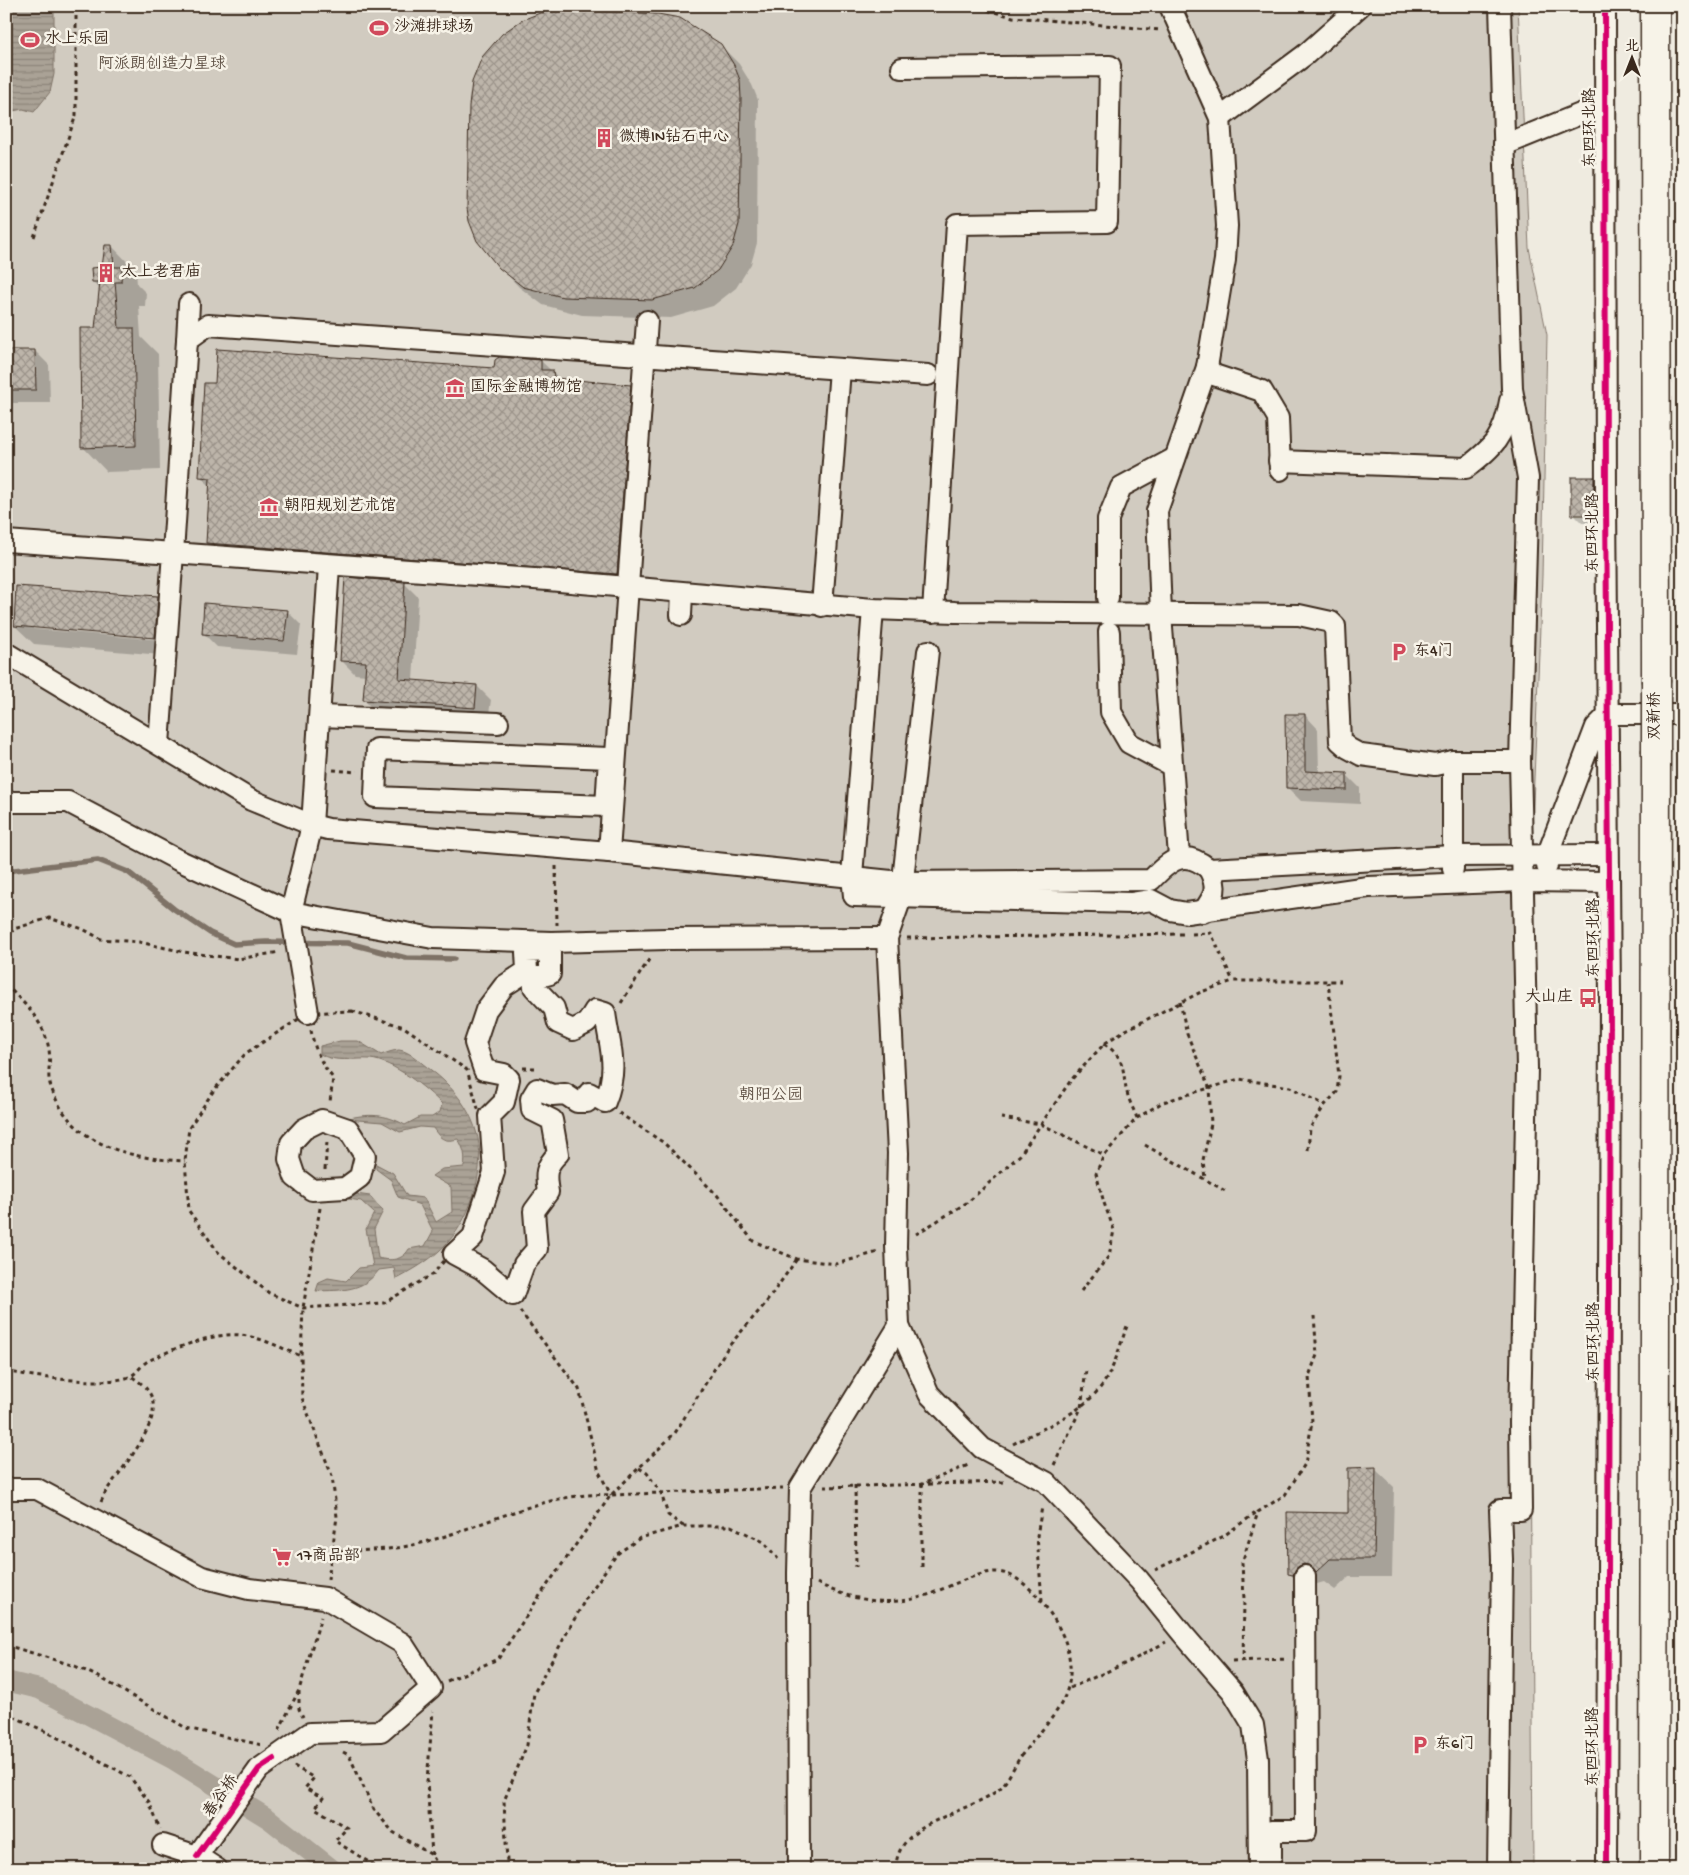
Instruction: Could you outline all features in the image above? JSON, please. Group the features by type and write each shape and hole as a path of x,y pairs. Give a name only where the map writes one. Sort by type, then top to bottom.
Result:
{"highway":[{"name":"双新桥","path":"1654,1869 1655,6"}],"street":[{"path":"1170,6 1220,118 1227,226 1226,256 1207,367 1157,511 1161,614 1180,857"},
{"path":"1220,118 1306,56 1360,6"},
{"path":"1498,1869 1502,1559 1500,1510 1521,1510 1520,1422 1528,1097 1520,761 1528,478 1512,389 1500,6"},
{"name":"东四环北路","path":"1605,6 1609,714 1607,855 1609,882 1608,1869"},
{"path":"902,68 1110,66 1107,222 957,224 933,612"},
{"path":"1504,146 1605,104"},
{"path":"159,744 189,304"},
{"path":"609,852 647,321"},
{"path":"187,340 208,325 928,375"},
{"path":"1207,367 1214,375 1262,391 1278,418 1280,466 1466,468 1490,450 1506,424 1512,389"},
{"path":"822,606 840,369"},
{"path":"1108,598 1108,519 1121,487 1174,458"},
{"path":"6,541 329,566 628,586 682,593 873,609 933,612 1276,613 1299,615 1331,622 1335,626 1338,658 1340,740 1348,748 1362,755 1435,765 1452,761 1520,761"},
{"path":"308,1013 291,912 312,825 329,566"},
{"path":"681,616 682,593"},
{"path":"852,876 873,609"},
{"path":"1109,632 1111,712 1129,743 1172,766"},
{"path":"928,650 901,890 887,938 898,1153 896,1246 899,1326 929,1394 982,1448 1046,1482 1139,1580 1234,1692 1253,1724 1258,1759 1260,1869"},
{"path":"6,653 251,800 312,825 328,829 609,852 852,876 901,890 1132,903 1151,900 1170,910 1187,914 1368,887 1453,887 1524,881 1609,882"},
{"path":"1546,881 1547,856 1596,727 1609,714 1683,714"},
{"path":"320,716 498,723"},
{"path":"377,749 609,758 606,806 375,797 376,774 377,749"},
{"path":"1452,761 1453,887"},
{"path":"6,802 68,802 178,860 291,912 433,938 560,942 667,939 887,938"},
{"path":"1209,869 1452,856 1607,855"},
{"path":"1151,900 1151,880 1165,865 1180,857 1198,860 1209,869 1215,881 1214,896 1202,912"},
{"path":"901,890 1151,880"},
{"path":"550,951 550,974 540,977 534,987 554,1008 558,1023 573,1030 587,1023 595,1010 604,1013 608,1034 613,1054 613,1082 605,1102 588,1093 587,1102 577,1102 566,1094 552,1095 538,1089 531,1098 532,1110 552,1120 558,1154 549,1162 545,1176 548,1192 534,1212 538,1249 524,1264 513,1295 482,1269 454,1254 473,1237 494,1172 490,1116 504,1102 509,1079 504,1074 484,1070 475,1043 486,1010 504,986 527,971 526,952 550,951"},
{"path":"322,1120 328,1122 348,1129 365,1156 360,1177 345,1188 312,1190 295,1177 289,1160 291,1143 304,1129 322,1120"},
{"path":"799,1869 798,1573 800,1488 899,1326"},
{"path":"6,1489 38,1489 202,1577 249,1589 325,1598 402,1642 431,1688 380,1731 310,1734 270,1758"},
{"path":"1272,1869 1271,1831 1306,1831 1305,1576"},
{"name":"春谷桥","path":"203,1848 270,1758"},
{"path":"164,1845 203,1848 217,1869"}],"path":[{"path":"34,237 76,115 76,6"},
{"path":"972,6 1014,16 1182,32"},
{"path":"315,768 376,774"},
{"path":"556,848 556,918 560,942"},
{"path":"6,940 14,929 48,918 83,929 101,939 139,942 184,952 238,959 276,952 298,951"},
{"path":"887,938 1211,933 1233,981"},
{"path":"608,1034 622,1000 651,955 667,939"},
{"path":"1308,1150 1310,1128 1325,1105 1337,1092 1339,1076 1328,982"},
{"path":"6,985 39,1020 49,1050 50,1083 65,1116 97,1143 123,1153 154,1160 185,1161"},
{"path":"1180,1002 1187,1034 1209,1087 1211,1124 1203,1160 1205,1179"},
{"path":"352,1011 404,1027 468,1070 481,1119 488,1172 468,1232 433,1274 384,1303 303,1308 268,1293 218,1252 190,1211 185,1161 189,1128 214,1090 246,1053 308,1013 352,1011"},
{"path":"270,1758 299,1690 319,1630 337,1517 332,1476 302,1398 303,1308 322,1190 333,1078 324,1067 313,1043"},
{"path":"1104,1044 1114,1051 1124,1066 1128,1095 1137,1118"},
{"path":"1081,1291 1109,1256 1114,1230 1096,1173 1104,1155 1137,1118 1163,1102 1239,1079 1290,1087 1325,1105"},
{"path":"1001,1118 1041,1124 1104,1155"},
{"path":"1145,1145 1227,1192"},
{"path":"452,1253 459,1258"},
{"path":"440,1869 432,1855 428,1781 434,1721 431,1688 498,1659 611,1495 675,1433 728,1347 765,1304 797,1259"},
{"path":"517,1307 579,1389 599,1472 611,1495"},
{"path":"1139,1580 1160,1567 1222,1537 1285,1495 1305,1464 1312,1422 1309,1376 1317,1355 1314,1316"},
{"path":"6,1371 30,1377 107,1380 131,1376 146,1361 202,1339 238,1334 301,1356"},
{"path":"1042,1601 1037,1536 1046,1482 1081,1408 1086,1370"},
{"path":"93,1520 106,1491 149,1430 153,1402 144,1385 131,1376"},
{"path":"639,1468 647,1473 661,1493 668,1515 683,1526"},
{"path":"332,1552 408,1546 529,1507 595,1494 1007,1482"},
{"path":"854,1485 856,1567"},
{"path":"1243,1662 1244,1599 1242,1563 1258,1512"},
{"path":"1070,1688 1131,1661 1182,1633"},
{"path":"6,1645 75,1666 101,1678 186,1728 256,1743 270,1758 314,1778 305,1788 323,1798 316,1808 347,1828 335,1841 380,1869"},
{"path":"1206,1661 1243,1662 1306,1659"},
{"path":"299,1690 300,1709 310,1734"},
{"path":"6,1713 130,1777 149,1802 164,1845"},
{"path":"341,1751 349,1756 374,1810 393,1832 432,1855"}],"green space":[{"name":"朝阳公园","path":"6,6 1518,6 1529,248 1547,335 1542,576 1531,856 1536,1096 1530,1418 1533,1869 6,1869"}],"shaded area":[{"name":"水上乐园","path":"6,6 54,6 54,74 50,92 34,112 23,109 6,115"},
{"path":"340,1041 358,1041 381,1055 395,1050 403,1051 416,1058 438,1076 458,1097 469,1113 476,1131 480,1159 475,1190 470,1204 457,1231 443,1248 417,1267 396,1279 394,1268 379,1270 373,1277 359,1286 343,1290 316,1291 319,1282 328,1278 346,1281 359,1268 373,1266 366,1229 374,1213 361,1201 343,1198 349,1193 370,1196 383,1211 374,1229 378,1258 387,1260 399,1258 409,1249 425,1246 433,1231 420,1205 398,1197 391,1180 376,1169 376,1164 393,1173 407,1196 424,1198 436,1222 452,1212 451,1187 432,1176 442,1169 464,1167 465,1163 462,1146 458,1139 444,1139 433,1128 420,1127 400,1132 382,1122 346,1119 369,1115 384,1117 405,1125 420,1117 432,1117 440,1112 442,1104 418,1083 389,1065 370,1059 338,1059 320,1054 320,1046"}],"building":[{"name":"微博IN钻石中心","path":"567,10 658,14 680,18 721,44 734,65 740,80 741,98 739,224 733,246 718,270 695,288 652,300 563,297 523,287 499,268 477,241 469,221 467,208 469,106 472,82 482,57 502,34 522,20 540,13"},
{"path":"105,245 112,245 114,267 122,267 121,282 115,282 119,328 134,328 136,446 81,448 80,328 95,328 100,282 92,282 91,268 102,267"},
{"path":"217,349 494,368 495,360 499,357 541,360 541,370 553,370 554,378 631,385 617,574 206,543 210,478 199,477 204,383 215,383"},
{"path":"6,350 35,350 36,390 6,390"},
{"path":"1571,477 1594,477 1593,515 1571,515"},
{"path":"345,577 405,582 399,679 477,685 475,708 363,700 366,662 340,661"},
{"path":"16,586 158,596 155,638 14,626"},
{"path":"204,603 288,610 284,641 202,634"},
{"path":"1285,714 1305,714 1305,771 1347,773 1347,790 1286,788"},
{"path":"1376,1467 1374,1559 1330,1559 1316,1572 1311,1566 1304,1564 1299,1566 1293,1575 1288,1574 1287,1512 1348,1513 1348,1468"}],"waterway":[{"path":"6,871 98,860 128,872 174,909 210,933 234,944 266,942 348,943 406,958 454,959"},
{"path":"6,1681 39,1689 174,1760 269,1819 332,1869"}],"cycle path":[{"path":"1605,6 1605,378 1610,998 1607,1869"},
{"path":"197,1856 259,1769 274,1759"}],"place":[{"name":"沙滩排球场","path":"379,28"},
{"name":"水上乐园","path":"30,40"},
{"name":"微博IN钻石中心","path":"604,138"},
{"name":"太上老君庙","path":"106,273"},
{"name":"国际金融博物馆","path":"455,388"},
{"name":"朝阳规划艺术馆","path":"269,507"},
{"name":"东4门","path":"1399,652"},
{"name":"大山庄","path":"1588,998"},
{"name":"17商品部","path":"282,1557"},
{"name":"东6门","path":"1420,1745"}],"park label":[{"name":"阿派朗创造力星球","path":"162,65"}]}
